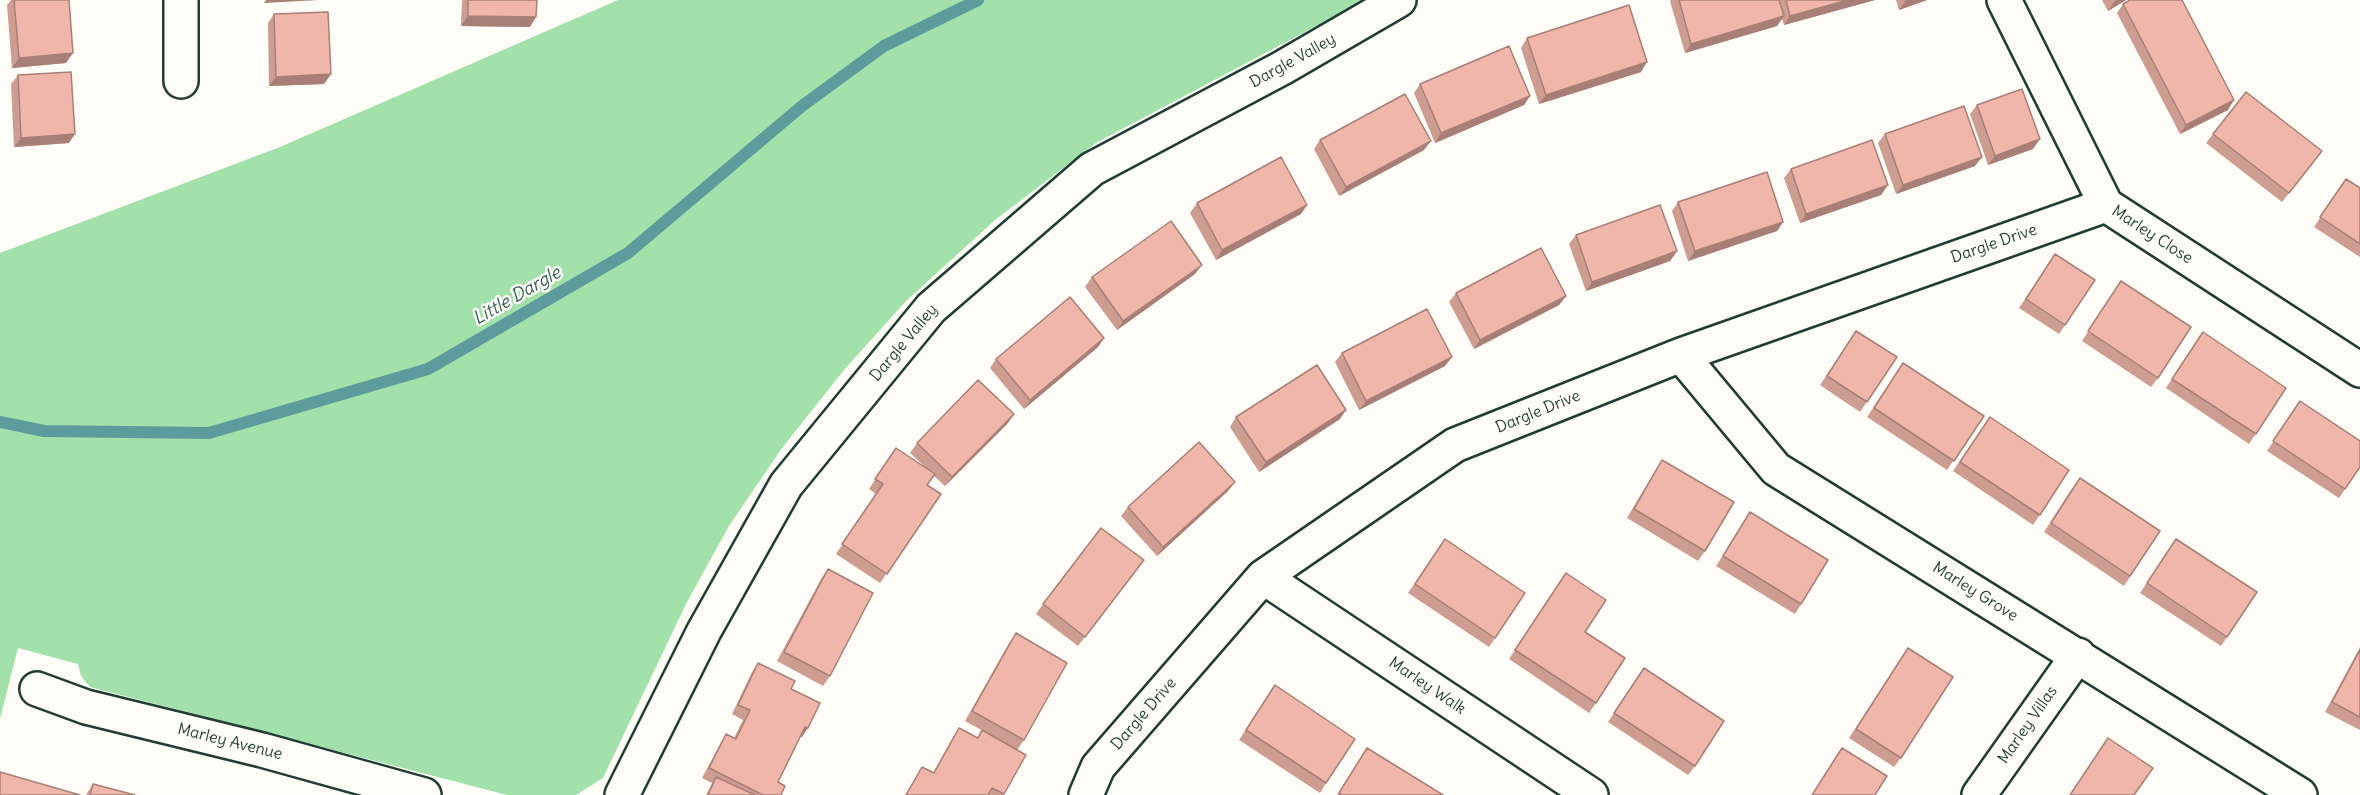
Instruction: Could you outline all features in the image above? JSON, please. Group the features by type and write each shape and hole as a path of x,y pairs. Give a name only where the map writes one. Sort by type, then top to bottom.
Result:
{"street":[{"path":"181,0 181,81"},
{"name":"Dargle Valley","path":"622,795 704,631 786,485 931,308 1092,169 1282,68 1399,0"},
{"name":"Marley Close","path":"2004,0 2106,205 2360,370"},
{"name":"Dargle Drive","path":"1086,795 1098,767 1263,577 1455,445 1681,355 2106,205"},
{"name":"Marley Grove","path":"1681,355 1776,469 2300,795"},
{"name":"Marley Walk","path":"1263,577 1591,795"},
{"name":"Marley Villas","path":"1979,795 2078,655"},
{"name":"Marley Avenue","path":"37,689 86,707 262,750 424,795"}],"green space":[{"path":"618,0 1365,0 1096,143 995,220 905,302 844,370 782,448 729,526 686,604 603,778 576,795 507,795 90,687 81,676 78,664 18,648 0,719 0,253 280,147"}],"building":[{"path":"14,0 69,0 73,53 19,58"},
{"path":"468,0 537,0 536,17 468,16"},
{"path":"1679,0 1779,0 1784,16 1691,44"},
{"path":"1786,0 1848,0 1790,16"},
{"path":"2130,0 2182,0 2234,100 2186,125 2123,4"},
{"path":"1629,5 1647,62 1546,95 1527,38"},
{"path":"328,12 331,74 276,77 274,14"},
{"path":"1509,46 1530,96 1441,133 1420,84"},
{"path":"71,72 75,134 21,138 18,75"},
{"path":"2022,89 2040,139 1995,156 1977,105"},
{"path":"2246,92 2322,151 2289,193 2213,134"},
{"path":"1405,94 1431,141 1346,187 1320,140"},
{"path":"1964,106 1982,157 1903,185 1885,134"},
{"path":"1872,140 1888,185 1806,214 1791,169"},
{"path":"1281,157 1307,205 1222,250 1197,203"},
{"path":"1767,172 1783,222 1695,251 1678,202"},
{"path":"2346,179 2360,188 2360,244 2320,217"},
{"path":"1660,205 1677,251 1592,282 1576,235"},
{"path":"1171,221 1202,265 1123,321 1092,277"},
{"path":"1541,248 1566,296 1480,340 1456,293"},
{"path":"2055,254 2095,280 2065,325 2026,299"},
{"path":"2121,281 2191,327 2158,378 2088,331"},
{"path":"1070,297 1104,338 1030,400 996,359"},
{"path":"1427,309 1452,357 1366,401 1342,353"},
{"path":"1856,331 1897,357 1867,402 1827,376"},
{"path":"2203,332 2286,388 2256,434 2172,379"},
{"path":"1903,363 1984,416 1954,461 1874,408"},
{"path":"1317,365 1346,410 1266,462 1236,417"},
{"path":"978,380 1014,414 952,477 917,443"},
{"path":"2300,401 2360,441 2360,467 2345,489 2273,441"},
{"path":"1990,417 2069,470 2040,515 1960,462"},
{"path":"1199,442 1235,482 1163,547 1128,507"},
{"path":"896,448 935,474 927,485 941,494 887,574 842,544 883,484 875,479"},
{"path":"1662,460 1734,502 1705,551 1634,509"},
{"path":"2080,478 2160,531 2130,576 2051,523"},
{"path":"1750,512 1828,560 1801,604 1723,556"},
{"path":"1101,528 1144,560 1085,637 1043,604"},
{"path":"1445,539 1525,593 1495,638 1415,584"},
{"path":"2176,539 2257,592 2227,637 2147,583"},
{"path":"828,569 873,593 830,676 784,652"},
{"path":"1566,573 1606,600 1585,632 1625,658 1596,703 1515,650"},
{"path":"1016,633 1067,663 1024,740 972,711"},
{"path":"1908,648 1953,677 1901,758 1856,729"},
{"path":"2360,650 2360,717 2332,702"},
{"path":"758,663 795,681 791,689 820,703 808,728 805,727 778,782 785,786 781,795 763,795 709,768 726,734 736,739 750,710 738,705"},
{"path":"1644,668 1724,721 1695,766 1614,713"},
{"path":"1275,685 1355,739 1326,783 1246,730"},
{"path":"959,728 978,738 982,730 1026,755 1004,794 992,788 988,795 906,795 922,767 934,773"},
{"path":"2108,738 2153,768 2134,795 2070,795"},
{"path":"1367,748 1443,795 1342,795 1339,793"},
{"path":"1842,748 1887,776 1875,795 1812,795"},
{"path":"0,772 80,795 0,795"},
{"path":"716,777 755,795 708,795"},
{"path":"93,784 135,795 90,795"}],"waterway":[{"name":"Little Dargle","path":"0,422 44,431 209,433 428,369 628,253 802,106 884,46 978,0"}]}
